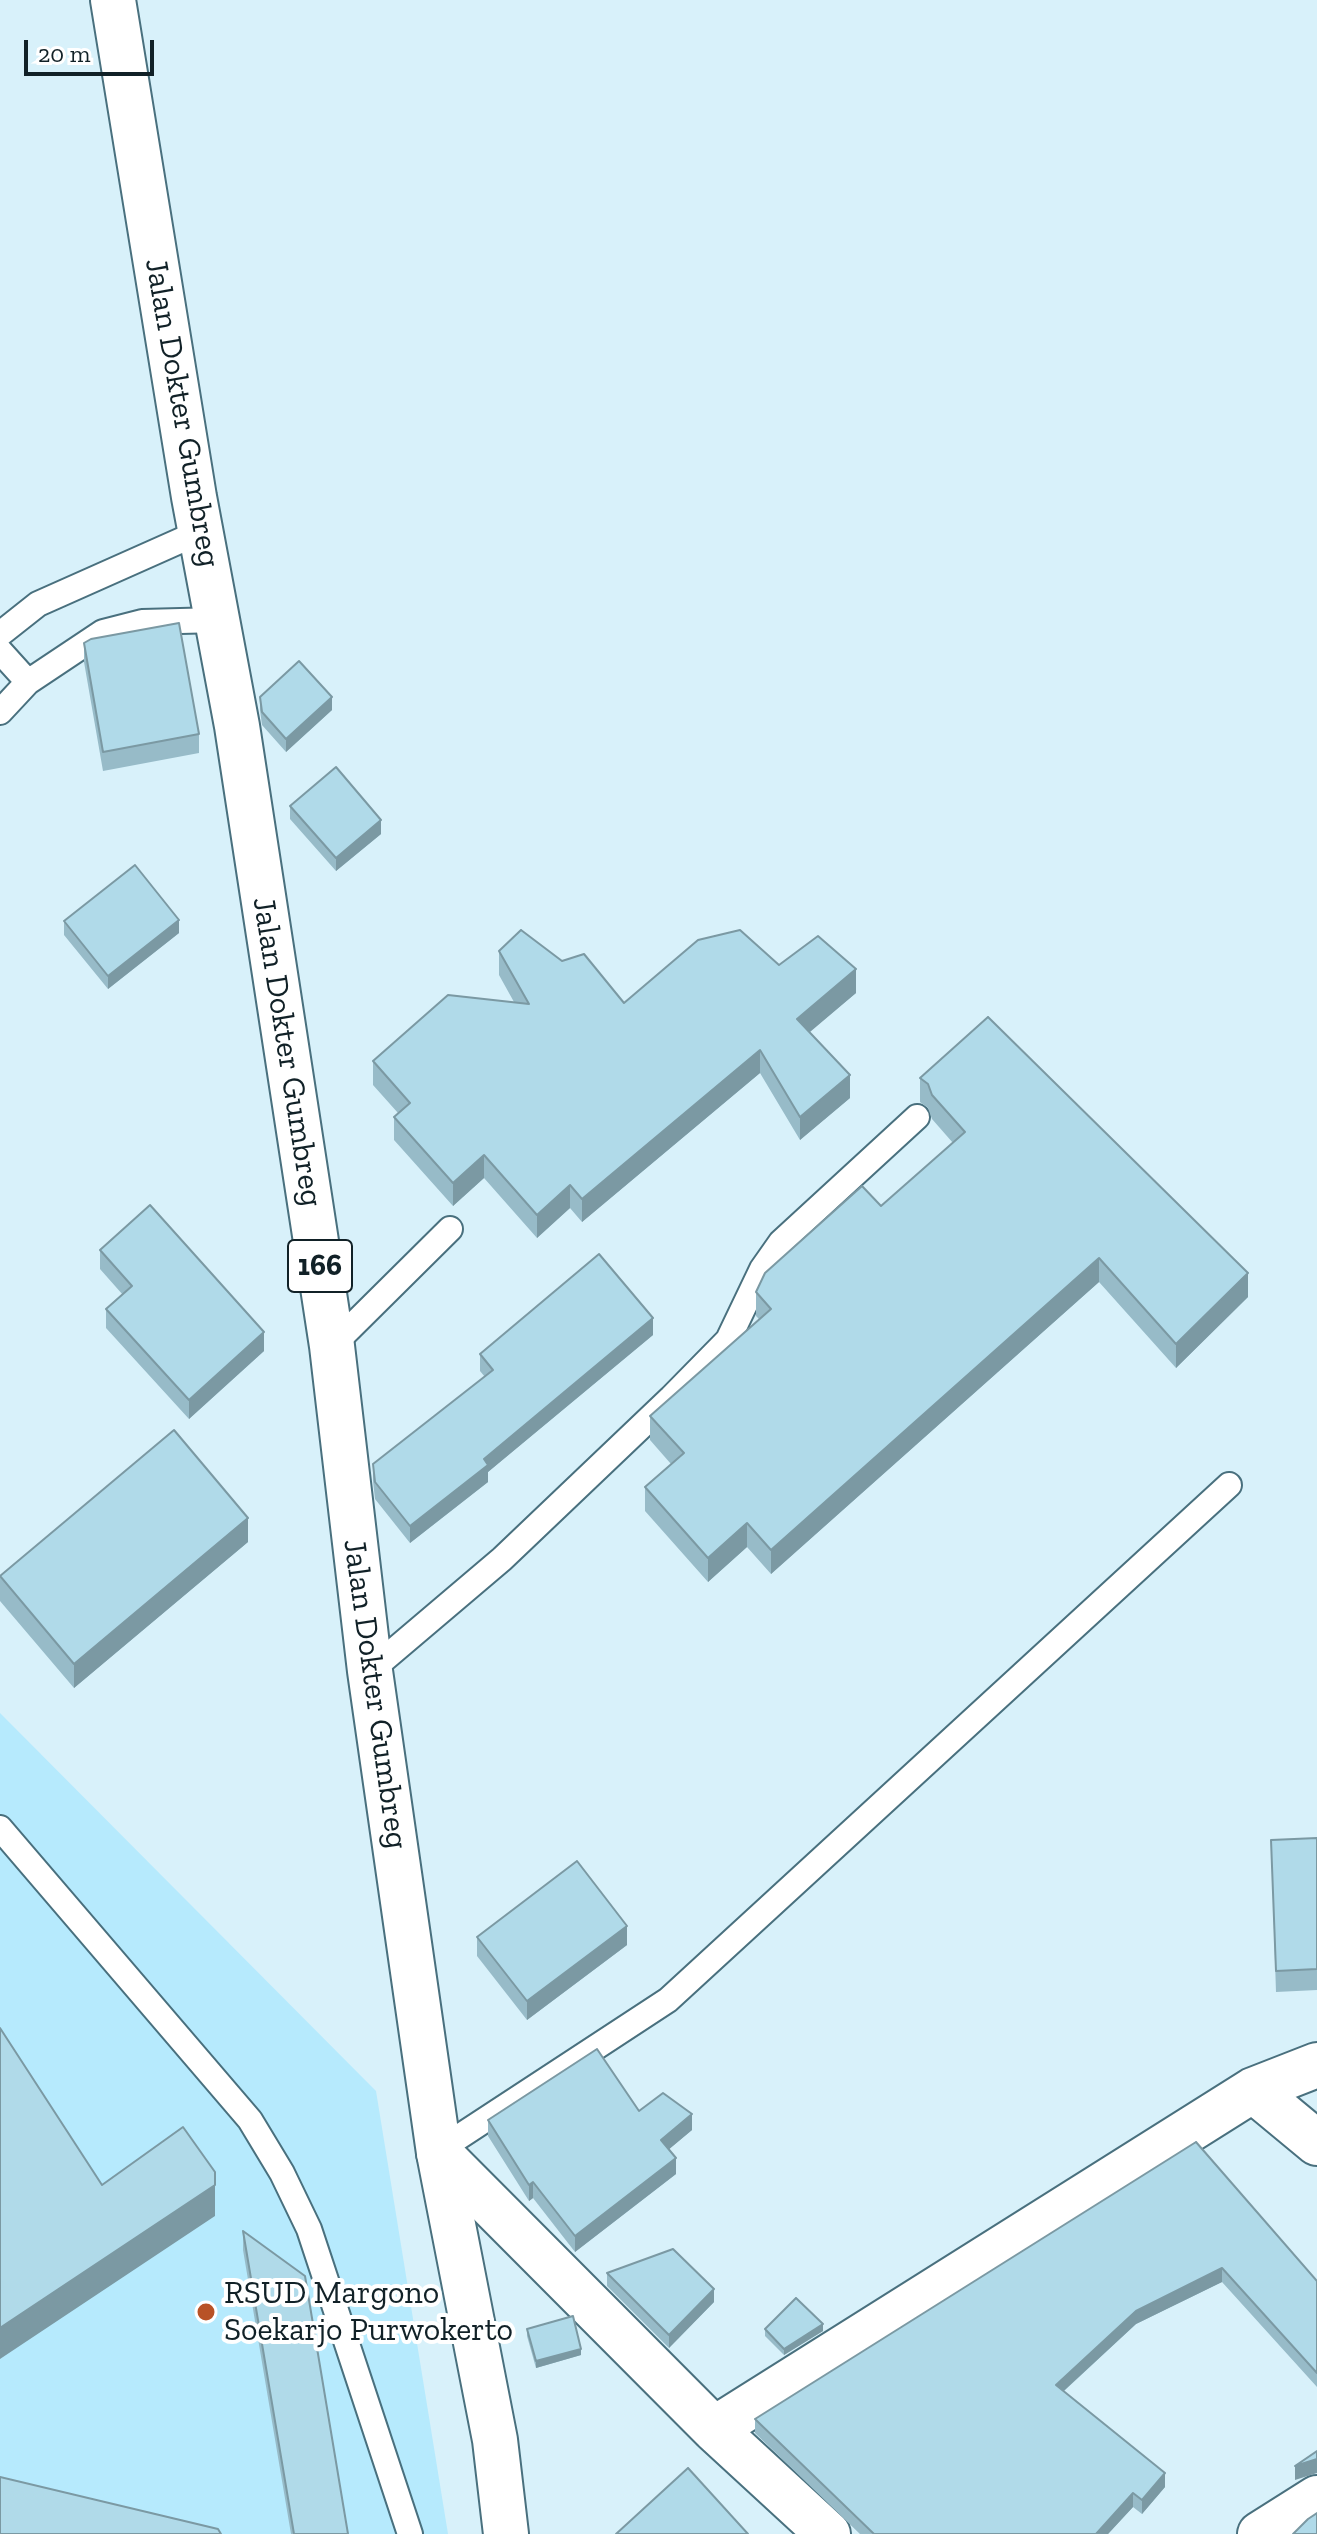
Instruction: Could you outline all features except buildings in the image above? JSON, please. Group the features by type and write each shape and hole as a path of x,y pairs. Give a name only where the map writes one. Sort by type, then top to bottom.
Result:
{"main road":[{"name":"Jalan Dokter Gumbreg","path":"113,0 219,620 332,1346 370,1671 439,2151 495,2440 506,2534"},
{"path":"714,2429 1253,2090 1317,2065"},
{"path":"1253,2090 1317,2143"},
{"path":"439,2151 714,2429 828,2534"},
{"path":"1260,2534 1317,2498"}],"lane":[{"path":"0,634 38,604 202,531"},
{"path":"0,712 28,682 103,632 142,622 219,620"},
{"path":"0,651 28,682"},
{"path":"370,1671 502,1559 671,1398 728,1340 762,1269 781,1242 917,1117"},
{"path":"332,1346 450,1229"},
{"path":"439,2151 668,2000 1229,1485"},
{"path":"0,1828 250,2120 282,2173 309,2229 410,2534"}],"shaded area":[{"name":"RSUD Margono Soekarjo Purwokerto","path":"0,1713 376,2091 448,2534 0,2534"}],"place":[{"name":"RSUD Margono Soekarjo Purwokerto","path":"206,2312"}]}
